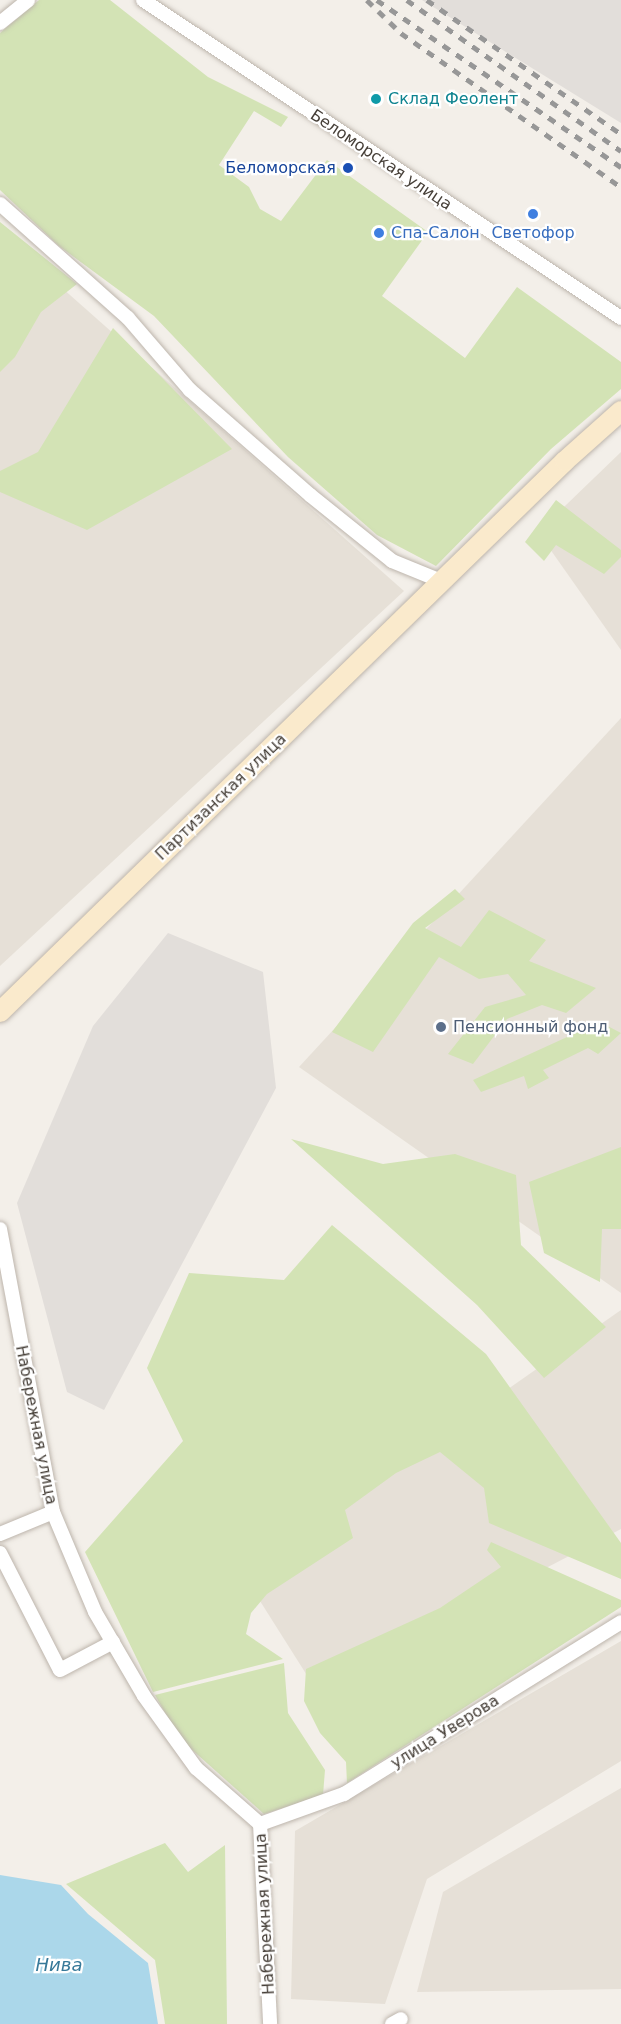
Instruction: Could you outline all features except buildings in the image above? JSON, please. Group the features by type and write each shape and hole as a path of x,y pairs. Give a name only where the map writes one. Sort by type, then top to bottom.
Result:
{"main road":[{"name":"Партизанская улица","path":"0,1012 441,581 621,411"}],"street":[{"path":"0,23 28,0"},
{"name":"Беломорская улица","path":"143,0 621,318"},
{"path":"0,204 95,286 190,390 310,495 392,561 441,581"},
{"name":"Набережная улица","path":"0,1229 53,1512 95,1612 144,1696 196,1768 260,1824 270,2024"},
{"path":"0,1534 53,1512"},
{"path":"0,1553 60,1670 113,1642"},
{"name":"улица Уверова","path":"260,1824 344,1794 621,1622"}],"shaded area":[{"path":"422,0 621,0 621,123"},
{"path":"0,233 404,591 0,966"},
{"path":"621,452 621,650 538,532"},
{"path":"621,718 621,1293 299,1067"},
{"path":"168,933 263,972 276,1088 104,1410 67,1392 17,1203 93,1026"},
{"path":"621,1310 621,1529 315,1688 243,1574"},
{"path":"621,1641 621,1761 427,1879 385,2004 291,1999 295,1831"},
{"path":"621,1788 621,1989 417,1992 443,1892"}],"green space":[{"path":"39,0 110,0 208,77 288,117 281,127 254,111 219,165 249,187 260,209 281,221 327,160 428,232 382,296 465,358 517,287 621,362 621,389 551,449 436,566 377,535 288,457 154,316 59,246 0,190 0,33"},
{"path":"0,222 77,284 41,312 15,357 0,372"},
{"path":"113,328 232,449 87,530 0,492 0,471 38,452"},
{"path":"556,500 621,550 621,557 604,574 556,545 544,561 525,542"},
{"path":"455,889 465,899 425,928 461,947 489,910 546,940 529,961 596,988 566,1013 542,1005 507,1019 473,1064 448,1054 485,1007 526,995 508,974 479,979 439,957 373,1052 332,1032 413,923"},
{"path":"600,1022 621,1033 598,1054 588,1048 543,1070 549,1078 528,1089 524,1076 481,1092 473,1080"},
{"path":"291,1139 383,1164 455,1154 516,1175 521,1245 606,1327 544,1378 477,1305"},
{"path":"621,1147 621,1229 602,1229 600,1282 544,1253 529,1182"},
{"path":"332,1225 486,1354 621,1543 621,1579 489,1523 484,1488 440,1452 396,1473 345,1510 353,1538 267,1594 251,1613 246,1634 283,1659 153,1692 85,1552 183,1441 147,1368 189,1273 284,1280"},
{"path":"491,1542 621,1600 621,1607 347,1783 346,1762 320,1733 304,1701 306,1669 440,1608 501,1567 487,1550"},
{"path":"284,1663 288,1713 325,1770 323,1795 264,1814 180,1739 155,1695"},
{"path":"165,1843 188,1872 225,1845 227,2024 165,2024 155,1960 66,1884"}],"water":[{"name":"Нива","path":"0,1875 61,1885 88,1914 148,1963 158,2024 0,2024"}],"railway":[{"path":"367,0 401,33 621,187"},
{"path":"377,0 621,167"},
{"path":"407,0 621,151"},
{"path":"427,0 621,134"}],"place":[{"name":"Склад Феолент","path":"376,99"},
{"name":"Беломорская","path":"348,168"},
{"name":"Светофор","path":"533,214"},
{"name":"Спа-Салон","path":"379,233"},
{"name":"Пенсионный фонд","path":"441,1027"}]}
